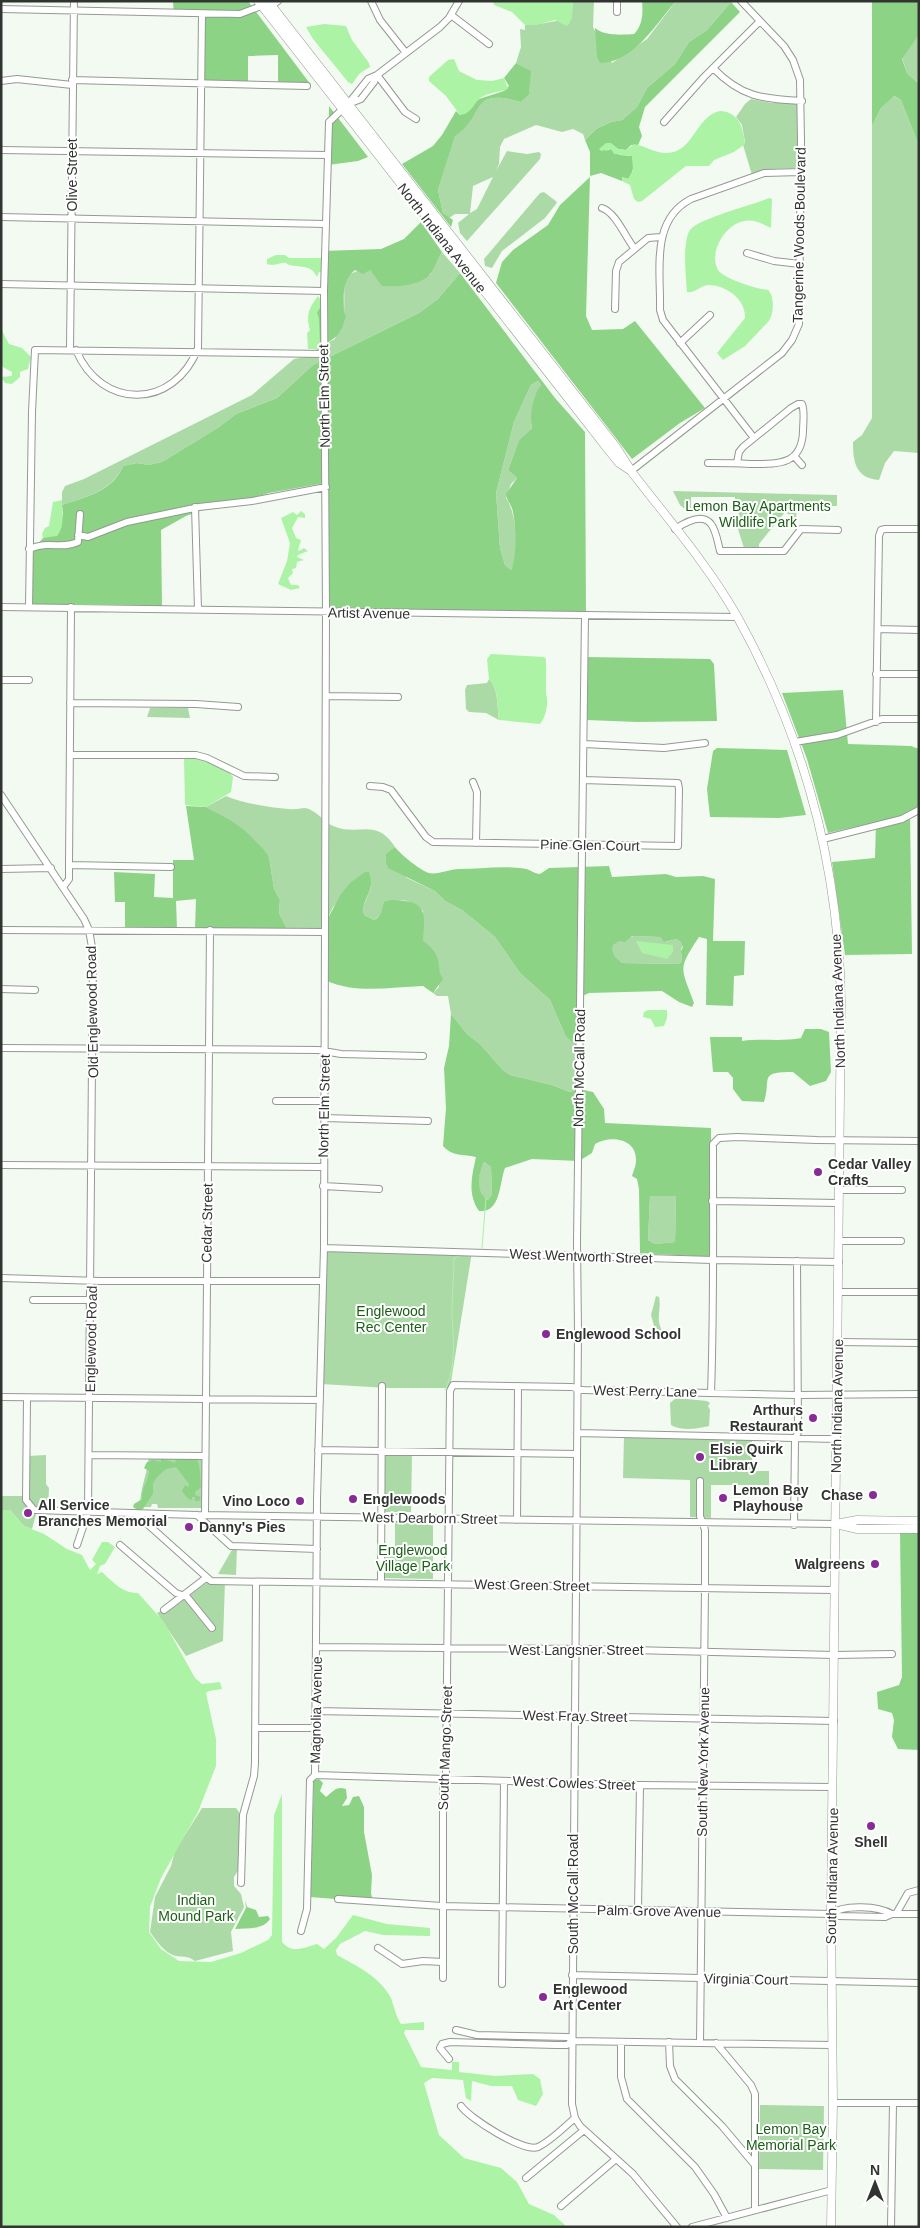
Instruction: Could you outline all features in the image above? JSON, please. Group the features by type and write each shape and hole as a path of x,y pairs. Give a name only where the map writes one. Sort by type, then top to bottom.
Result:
{"main road":[{"name":"North Indiana Avenue","path":"267,3 345,107 616,447 628,464 630,471 675,529 737,617 770,680 795,742 811,790 823,839 834,910 840,967 836,1524"},
{"path":"836,1524 857,1520 919,1521"},
{"path":"836,1524 857,1529 919,1529"},
{"name":"South Indiana Avenue","path":"831,2227 833,2103 831,1914 836,1524"}],"street":[{"name":"Olive Street","path":"73,350 71,285 74,1"},
{"path":"370,1 376,14 406,53"},
{"path":"345,107 361,99 368,79 377,76 440,27 451,15 459,1"},
{"path":"617,1 617,12"},
{"name":"Tangerine Woods Boulevard","path":"630,471 782,353 792,340 799,318 802,101 800,80 791,56 779,40 741,1"},
{"path":"1,9 240,14 267,3"},
{"path":"73,350 95,379 111,389 134,395 154,392 172,383 186,372 196,352 200,331 202,14"},
{"path":"451,15 489,44"},
{"path":"664,122 713,68 760,21"},
{"path":"713,68 731,85 752,96 802,101"},
{"path":"377,76 405,112 416,119"},
{"path":"1,81 17,79 72,83 307,86"},
{"name":"North Elm Street","path":"317,1516 324,1248 326,487 323,354 324,291 329,122 345,107"},
{"path":"1,150 327,155"},
{"path":"754,438 665,325 661,316 661,237 671,216 680,205 691,199 764,173 801,172"},
{"path":"602,208 612,213 622,233 634,248"},
{"path":"1,217 326,224"},
{"path":"615,309 617,266 634,248 648,238 661,237"},
{"path":"747,253 774,261 800,264"},
{"path":"1,284 324,291"},
{"path":"680,343 710,315"},
{"path":"29,607 32,412 35,350 323,354"},
{"path":"708,463 779,464 794,456 803,440 802,404 791,408 741,449 737,463"},
{"path":"794,456 802,464"},
{"path":"78,535 88,537 127,522 195,507 252,501 326,487"},
{"path":"195,507 197,519 198,609"},
{"path":"29,550 46,544 70,545 78,542 80,514"},
{"path":"675,529 688,520 705,520 712,524 720,551 784,551 801,529 838,530"},
{"path":"876,722 880,533 885,529 919,529"},
{"name":"Artist Avenue","path":"1,607 737,617"},
{"path":"64,886 69,879 70,865 71,607"},
{"name":"North McCall Road","path":"576,1521 578,1389 577,1255 585,615"},
{"path":"878,629 919,630"},
{"path":"876,674 919,674"},
{"path":"1,680 29,680"},
{"path":"326,696 398,698"},
{"path":"70,703 187,704 238,708"},
{"path":"795,742 837,735 882,719 919,719"},
{"path":"584,744 664,748 705,743"},
{"path":"71,755 196,755 207,758 244,776 275,777"},
{"name":"Pine Glen Court","path":"370,786 391,790 430,841 678,846 680,789 678,783 583,780"},
{"path":"473,782 476,792 476,843"},
{"name":"Old Englewood Road","path":"1,795 64,886 89,930 94,963 92,1165"},
{"path":"823,839 902,819 919,810"},
{"path":"70,865 171,867"},
{"path":"1,869 51,868"},
{"path":"1,930 325,932"},
{"name":"Cedar Street","path":"205,1515 210,930"},
{"path":"1,989 35,990"},
{"path":"1,1048 318,1050 325,1052 423,1056"},
{"path":"276,1101 324,1101"},
{"path":"324,1118 428,1121"},
{"path":"711,1393 714,1141 719,1138 737,1137 919,1141"},
{"path":"1,1165 324,1167"},
{"name":"Englewood Road","path":"77,1545 88,1512 92,1165"},
{"path":"324,1186 379,1189"},
{"path":"839,1190 902,1190"},
{"path":"712,1201 839,1204"},
{"path":"839,1241 901,1241"},
{"name":"West Wentworth Street","path":"324,1248 839,1262"},
{"path":"794,1525 797,1438 797,1261"},
{"path":"1,1278 323,1281"},
{"path":"838,1292 919,1292"},
{"path":"33,1300 91,1300"},
{"path":"838,1342 919,1343"},
{"name":"West Perry Lane","path":"453,1385 796,1395 919,1394"},
{"name":"South Mango Street","path":"443,1978 442,1906 450,1391 453,1385"},
{"path":"381,1583 382,1386"},
{"path":"517,1520 518,1386"},
{"path":"1,1397 320,1400"},
{"name":"West Dearborn Street","path":"27,1398 27,1503 34,1510 205,1515 794,1525 836,1524"},
{"path":"577,1433 836,1439"},
{"path":"318,1450 577,1454"},
{"path":"89,1455 205,1456"},
{"name":"South New York Avenue","path":"700,1481 700,1516 705,1530 700,2043"},
{"path":"135,1513 206,1578 164,1610"},
{"path":"197,1514 231,1546 317,1549"},
{"name":"Magnolia Avenue","path":"301,1931 307,1909 310,1780 315,1775 317,1516"},
{"name":"South McCall Road","path":"576,1521 572,2104 575,2118 584,2130 644,2185 674,2226"},
{"path":"120,1545 183,1597 187,1597 212,1628"},
{"name":"West Green Street","path":"206,1578 211,1581 256,1582 448,1583 835,1590"},
{"path":"241,1882 243,1814 254,1772 256,1582"},
{"name":"West Langsner Street","path":"316,1647 575,1649 835,1655 892,1654"},
{"name":"West Fray Street","path":"316,1711 834,1721"},
{"path":"255,1728 316,1728"},
{"name":"West Cowles Street","path":"315,1775 640,1785 833,1787"},
{"path":"502,1984 504,1781"},
{"path":"638,1910 640,1785"},
{"path":"894,1914 908,1893 919,1890"},
{"name":"Palm Grove Avenue","path":"338,1899 442,1906 573,1910 831,1914 838,1908 883,1908 894,1914 919,1914"},
{"path":"378,1948 402,1964 423,1961 443,1962"},
{"name":"Virginia Court","path":"572,1975 919,1983"},
{"path":"456,2030 477,2035 568,2037 572,2041"},
{"path":"449,2059 440,2048 447,2042 567,2045 572,2041 832,2044"},
{"path":"621,2042 621,2080 627,2099 695,2167 714,2194 727,2218"},
{"path":"669,2042 670,2066 676,2079 722,2126 754,2164"},
{"path":"716,2043 751,2085 755,2094 755,2210"},
{"path":"833,2103 919,2103"},
{"path":"891,2227 893,2103"},
{"path":"461,2106 482,2124 528,2148 539,2146 575,2118"},
{"path":"526,2178 584,2130"},
{"path":"561,2206 616,2159"},
{"path":"692,2227 832,2190"}],"green space":[{"path":"573,1 594,1 593,27 612,63 647,39 676,1 731,2 707,30 689,42 675,64 647,88 637,107 622,120 611,122 596,129 585,140 583,134 573,129 562,132 536,125 504,139 500,147 499,164 496,171 507,151 527,154 539,152 541,154 540,159 467,241 460,233 458,223 469,214 455,214 449,218 443,213 438,190 455,135 465,127 480,105 485,101 493,98 504,98 521,102 529,95 530,71 516,63 521,47 520,29 525,30 525,25 571,20","holes":["493,177 477,209 470,213 473,186"]},
{"path":"919,35 919,84 907,73 902,58"},
{"path":"893,96 901,100 919,146 919,453 894,451 885,463 879,480 871,479 860,472 855,462 853,442 862,435 872,418 872,126 881,108"},
{"path":"751,99 772,103 797,103 797,168 769,169 752,175 743,145 745,142 742,125 736,117"},
{"path":"544,192 557,202 545,218 502,251 492,268 485,266 484,259 540,193"},
{"path":"442,252 460,273 438,299 419,313 313,365 277,398 236,414 219,427 162,462 148,465 137,463 123,466 112,482 105,487 89,496 62,505 62,492 65,486 84,479 252,395 294,359 310,356 319,347 335,339 343,315 345,282 352,273 370,270 376,277 430,275"},
{"path":"538,381 541,385 535,396 532,428 519,440 508,470 517,478 511,484 506,498 513,513 516,533 514,563 511,570 505,565 500,548 496,493 514,422 531,385"},
{"name":"Lemon Bay Apartments Wildlife Park","path":"673,491 837,495 837,506 797,506 796,519 785,512 759,544 759,548 744,548 737,526 739,512 735,511 735,497 691,497 691,511 688,512 680,505"},
{"path":"489,679 496,693 499,720 486,713 469,712 466,709 465,690 467,685 487,683"},
{"path":"150,708 188,708 190,718 147,717"},
{"path":"226,796 265,806 291,809 305,808 315,812 331,825 349,830 373,830 380,832 388,838 395,847 386,855 407,878 435,891 445,901 462,910 495,937 520,973 550,1000 565,1035 579,1044 579,1089 570,1092 552,1085 510,1075 503,1070 480,1044 467,1034 451,1014 448,996 437,996 433,993 439,987 439,966 433,952 423,940 423,911 410,902 396,900 384,903 382,914 374,920 364,915 364,904 371,885 369,873 333,907 322,929 287,929 279,913 280,900 274,889 269,857 246,831 206,807"},
{"path":"634,936 660,937 665,942 677,939 681,941 683,946 681,949 682,961 679,964 622,963 613,957 613,945 616,941"},
{"path":"484,1162 491,1167 492,1194 488,1200 481,1192 478,1182"},
{"path":"650,1196 676,1196 675,1242 655,1244 648,1240"},
{"name":"Englewood Rec Center","path":"324,1248 472,1252 450,1388 387,1388 321,1384"},
{"path":"656,1296 660,1300 659,1322 662,1335 657,1336 651,1315"},
{"path":"676,1398 707,1401 710,1403 708,1406 710,1410 709,1426 684,1429 671,1425 670,1403"},
{"path":"624,1436 752,1439 752,1471 769,1471 769,1485 711,1485 711,1518 690,1517 690,1480 623,1478"},
{"path":"384,1453 412,1454 411,1512 384,1512"},
{"path":"46,1455 46,1484 49,1488 48,1511 37,1511 32,1529 24,1526 10,1510 1,1510 1,1496 24,1496 28,1456"},
{"path":"149,1456 203,1459 201,1508 158,1508 157,1504 152,1504 151,1507 140,1507"},
{"name":"Englewood Village Park","path":"395,1521 433,1522 433,1579 382,1578 383,1550 395,1550"},
{"path":"233,1548 237,1548 236,1575 218,1574"},
{"path":"209,1581 225,1582 223,1641 186,1656 157,1613 161,1611 165,1614"},
{"name":"Indian Mound Park","path":"202,1808 236,1808 239,1812 239,1869 234,1877 234,1886 241,1894 244,1907 231,1932 233,1951 195,1961 188,1957 176,1956 168,1952 150,1932 155,1897 171,1866 175,1851"},
{"name":"Lemon Bay Memorial Park","path":"760,2105 824,2106 823,2170 759,2169"}],"shaded area":[{"path":"173,1 248,1 311,85 278,83 278,55 248,56 248,83 204,84 201,17 174,16"},
{"path":"493,1 573,1 572,18 567,26 555,20 536,25 525,25 512,12 494,5"},
{"path":"642,1 676,1 643,41 623,57 600,63 597,57 595,28 608,34 634,34 641,23"},
{"path":"872,1 919,1 919,35 902,59 907,73 919,84 919,146 901,100 894,96 881,108 872,126"},
{"path":"731,2 740,12 645,107 639,127 642,136 638,145 631,145 626,150 618,149 613,145 605,151 611,149 620,155 632,156 633,168 628,179 622,177 622,181 601,173 590,176 590,152 585,140 596,129 611,122 622,120 637,107 647,88 675,64 689,42 707,30"},
{"path":"324,24 346,26 352,40 369,63 370,67 360,73 352,84 348,82 313,39 306,27"},
{"path":"454,59 459,71 477,80 492,81 504,78 508,89 484,96 468,112 460,115 446,96 429,81 429,77 448,60"},
{"path":"516,63 531,71 529,95 521,102 504,98 493,98 485,101 480,105 465,128 455,136 438,190 443,213 453,220 451,227 402,164 433,146 456,111 460,115 479,99 504,91 509,86 504,78"},
{"path":"329,106 368,157 358,161 328,165"},
{"path":"720,111 732,114 736,118 741,127 745,144 734,152 714,160 709,166 686,166 642,201 638,202 634,199 630,185 622,181 622,177 628,179 633,170 632,156 614,154 611,149 601,151 599,149 606,143 611,143 618,149 626,150 634,144 665,153 675,152 689,141 705,120 712,114"},
{"path":"590,177 586,316 592,330 623,329 635,321 705,408 680,423 632,459 496,283 502,262 513,250 548,225 560,205"},
{"path":"769,198 772,199 771,228 752,221 738,223 725,233 717,247 716,263 721,273 741,283 768,290 773,301 772,315 768,322 745,346 723,360 717,353 745,318 744,311 734,294 722,287 708,285 692,292 687,292 686,243 690,230 695,225"},
{"path":"421,222 442,252 431,273 415,283 401,286 382,286 370,270 363,274 355,270 345,284 344,313 346,315 340,332 330,341 319,347 317,312 320,307 322,251 381,249 404,239"},
{"path":"276,255 285,255 289,258 322,258 322,272 319,272 317,277 309,268 285,263 267,264 267,259"},
{"path":"460,273 555,398 585,432 586,612 327,609 325,483 269,493 226,506 203,510 186,516 161,530 162,607 33,609 33,549 45,536 57,536 63,514 62,505 89,496 106,487 113,482 123,466 137,463 148,465 162,462 219,427 236,414 277,398 313,365 419,313 438,299","holes":["538,381 541,385 532,406 532,428 519,440 508,470 517,478 506,494 512,509 515,525 515,549 511,570 505,565 500,548 496,493 514,422 531,385"]},
{"path":"318,296 320,299 320,307 317,312 320,345 317,349 308,349 309,313"},
{"path":"1,329 9,344 22,348 31,357 28,369 20,372 20,377 12,384 5,383 1,377 12,376 12,372 1,366"},
{"path":"62,500 60,532 57,536 43,538 42,534 45,528 49,526 53,502"},
{"path":"301,511 305,514 305,518 298,517 292,528 296,538 301,540 298,550 304,548 308,551 297,557 304,560 297,562 296,568 292,569 293,573 288,578 291,585 298,585 300,588 291,590 278,584 287,561 290,543 281,518 293,512 297,515"},
{"path":"491,654 544,657 546,659 547,706 544,718 540,724 499,720 496,693 489,679 487,659"},
{"path":"586,657 710,659 714,664 717,721 637,722 587,720"},
{"path":"843,690 848,744 911,746 919,749 919,805 910,813 912,954 845,955 832,862 875,858 876,822 828,833 807,759 782,693"},
{"path":"717,748 787,750 806,815 779,818 710,817 707,789 713,751"},
{"path":"196,758 226,769 233,777 231,792 206,807 185,805 184,759"},
{"path":"186,806 206,807 230,820 246,831 264,850 269,857 274,889 280,900 279,913 287,929 195,929 196,899 176,901 177,929 125,928 125,902 115,902 114,872 155,874 154,897 173,898 173,860 194,860"},
{"path":"395,847 416,866 429,873 440,873 455,869 501,867 526,869 540,874 549,868 609,866 612,877 666,874 676,877 703,876 715,879 713,941 745,941 744,975 734,976 733,1006 706,1005 707,939 699,937 687,956 683,969 694,1003 692,1007 679,1002 662,991 589,993 578,998 579,1044 574,1044 565,1035 550,1000 520,973 495,937 462,910 445,901 435,891 388,868 386,854","holes":["632,936 660,937 664,942 677,939 681,942 683,947 681,951 682,961 679,964 622,963 613,954 613,945 619,941 625,942"]},
{"path":"365,872 369,872 371,885 364,904 364,915 374,920 380,914 384,902 392,900 412,902 421,909 424,920 423,940 436,954 440,974 443,979 433,993 423,986 362,989 327,981 322,929 341,894 350,883"},
{"path":"636,941 673,945 673,952 667,959 642,953"},
{"path":"648,1010 667,1010 664,1026 655,1027 651,1019 643,1017 644,1012"},
{"path":"451,1014 467,1034 480,1044 503,1070 510,1075 552,1085 570,1092 579,1089 593,1092 604,1109 605,1123 711,1128 712,1257 640,1253 639,1189 637,1179 632,1176 636,1163 635,1153 632,1147 622,1140 601,1141 595,1144 592,1153 579,1161 532,1159 505,1168 498,1196 492,1207 479,1211 475,1205 472,1191 472,1178 476,1157 454,1154 443,1146 446,1108 444,1068 449,1046","holes":["484,1162 491,1167 492,1194 488,1200 479,1187 480,1172","650,1196 676,1196 675,1242 655,1244 648,1240"]},
{"path":"805,1029 821,1029 829,1032 831,1072 826,1081 810,1086 793,1072 774,1073 768,1078 764,1102 742,1101 733,1089 733,1078 728,1072 713,1072 710,1037 742,1037 742,1041 794,1039 801,1038"},
{"path":"183,1456 197,1459 201,1487 195,1492 195,1495 201,1497 199,1501 195,1501 195,1497 192,1497 192,1500 186,1497 182,1491 185,1485 189,1487 189,1484 176,1467 166,1469 157,1477 153,1483 153,1494 143,1509 138,1510 133,1507 134,1504 142,1499 149,1471 144,1468 147,1462 153,1460 161,1462 161,1458 175,1463 176,1459"},
{"path":"1,1510 10,1510 24,1526 44,1534 67,1549 82,1555 90,1570 96,1564 92,1560 102,1542 108,1542 115,1547 105,1564 100,1566 97,1574 102,1572 122,1589 138,1593 164,1622 195,1678 202,1684 220,1682 222,1689 206,1693 216,1739 216,1766 198,1812 161,1878 150,1907 149,1932 161,1949 179,1961 211,1962 241,1953 268,1940 272,1935 274,1815 282,1794 282,1942 294,1949 317,1944 324,1949 336,1938 353,1915 387,1924 430,1928 430,1936 383,1935 365,1931 340,1944 336,1950 337,1955 352,1963 381,1984 391,1998 401,2024 424,2022 424,2030 405,2030 404,2033 421,2067 452,2070 452,2062 459,2062 459,2072 495,2076 533,2074 540,2079 543,2094 536,2106 518,2100 512,2086 491,2086 472,2081 471,2101 466,2098 463,2080 432,2078 424,2083 439,2135 464,2158 501,2168 517,2182 529,2204 554,2215 567,2227 1,2227"},
{"path":"900,1533 919,1533 919,1750 898,1749 892,1737 894,1720 892,1713 878,1709 877,1692 899,1685 902,1677"},
{"path":"319,1779 323,1783 320,1791 326,1797 333,1791 343,1788 346,1789 347,1798 342,1806 349,1805 353,1797 359,1796 364,1807 364,1832 372,1875 371,1893 373,1902 310,1897 314,1780"},
{"path":"245,1900 247,1907 256,1910 259,1917 268,1916 270,1919 267,1923 254,1928 235,1929 246,1908"}],"waterway":[{"path":"482,1248 486,1198"},
{"path":"445,1390 453,1362 454,1258 462,1255"}],"place":[{"name":"Cedar Valley Crafts","path":"818,1172"},
{"name":"Englewood School","path":"546,1334"},
{"name":"Arthurs Restaurant","path":"813,1418"},
{"name":"Elsie Quirk Library","path":"700,1457"},
{"name":"Chase","path":"873,1495"},
{"name":"Lemon Bay Playhouse","path":"723,1498"},
{"name":"Englewoods","path":"353,1499"},
{"name":"Vino Loco","path":"300,1501"},
{"name":"All Service Branches Memorial","path":"28,1513"},
{"name":"Danny's Pies","path":"189,1527"},
{"name":"Walgreens","path":"875,1564"},
{"name":"Shell","path":"871,1826"},
{"name":"Englewood Art Center","path":"543,1997"}]}
